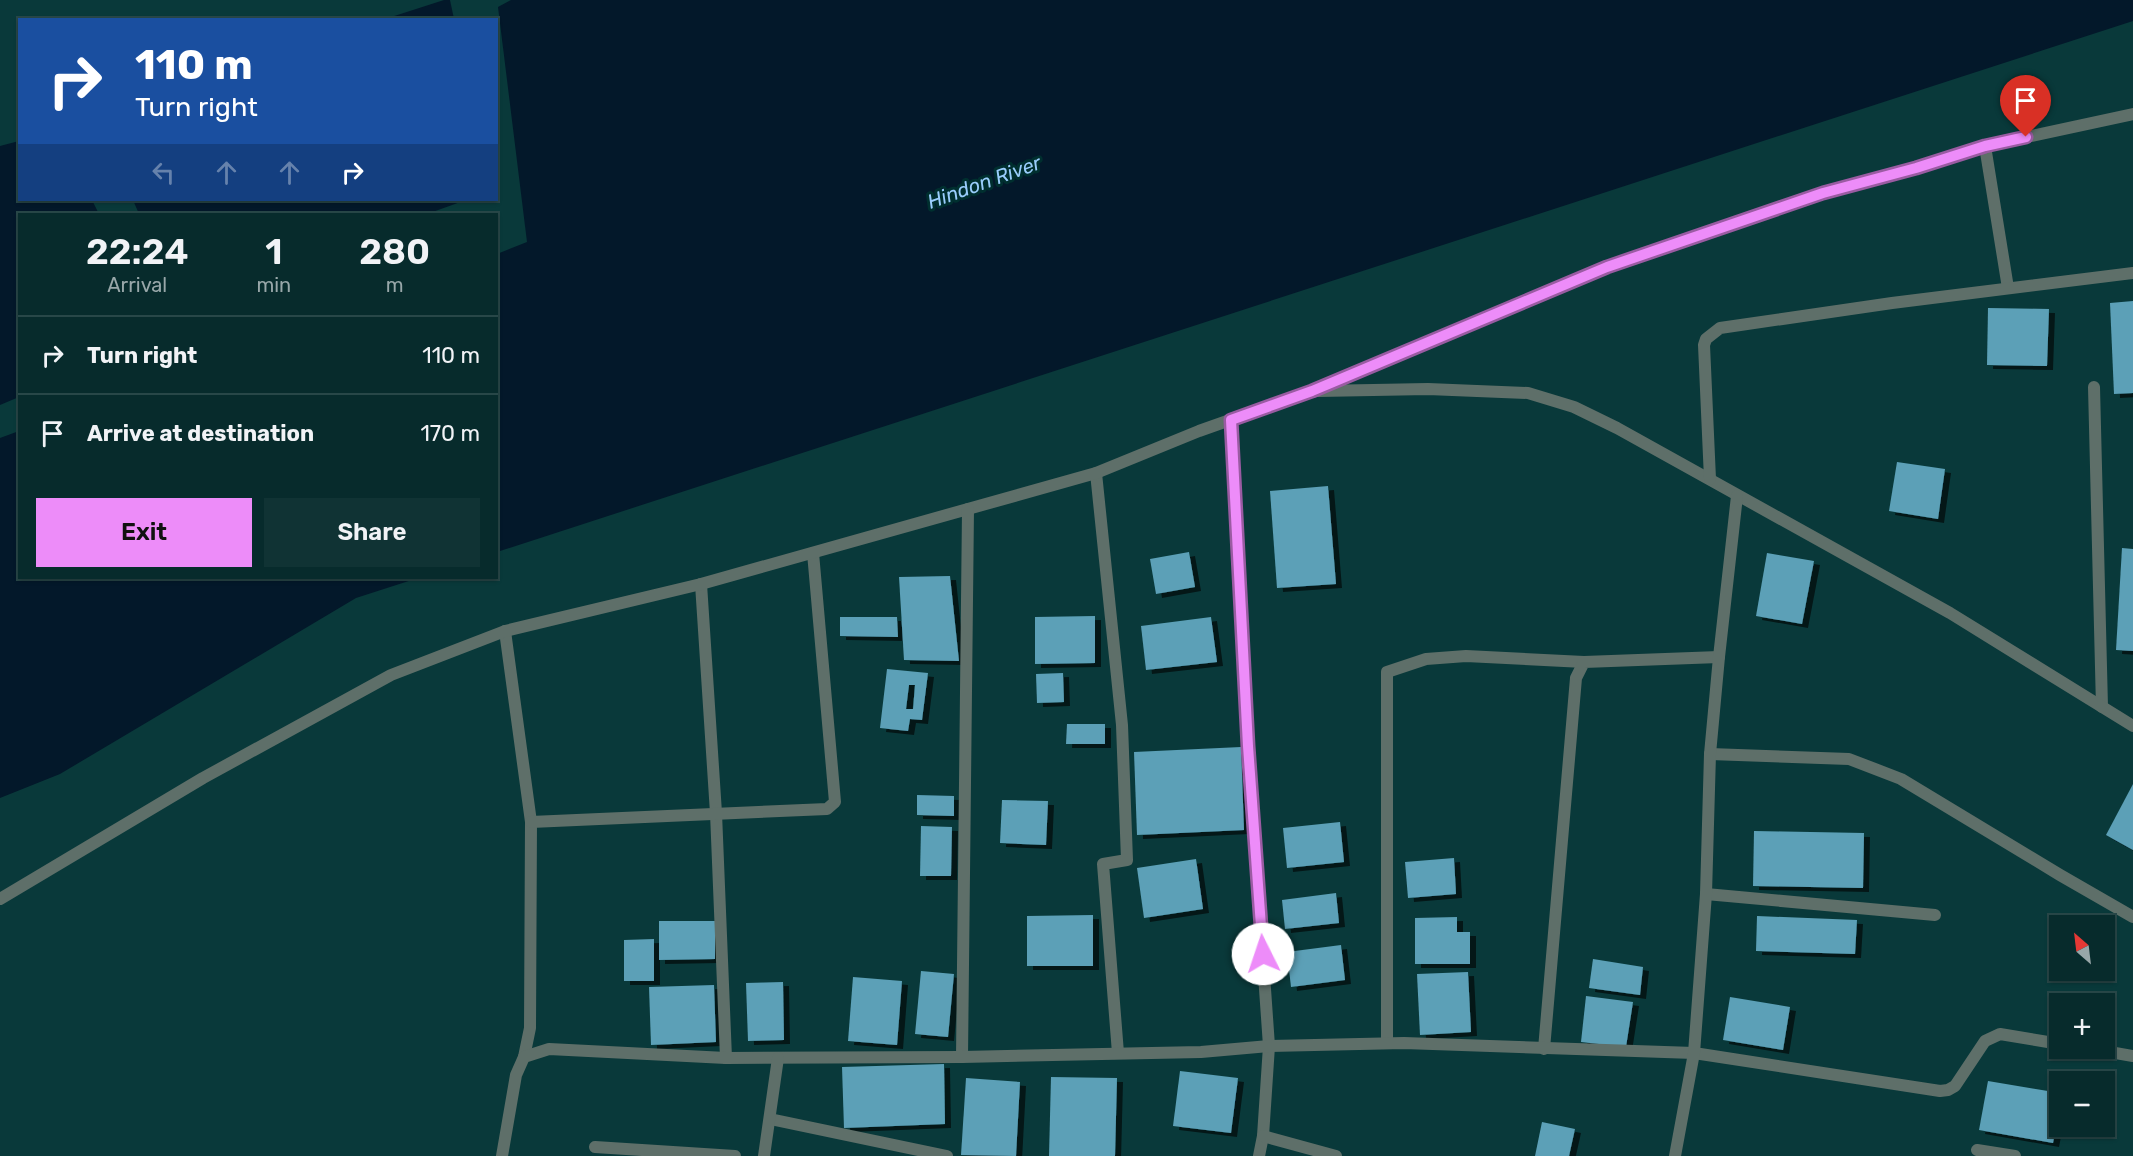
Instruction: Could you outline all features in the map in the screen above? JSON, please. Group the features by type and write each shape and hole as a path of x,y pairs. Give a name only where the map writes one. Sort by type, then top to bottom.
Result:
{"street":[{"path":"0,899 203,778 391,675 505,631 701,584 1096,473 1199,431 1312,391 1607,267 1823,193 1916,168 1985,146 2133,114"},
{"path":"1985,146 2008,288"},
{"path":"1710,479 1704,345 1706,339 1720,328 1892,303 2133,273"},
{"path":"2094,387 2102,707"},
{"path":"1312,391 1428,389 1528,393 1574,407 1710,479 1950,613 2133,726"},
{"path":"1231,420 1248,746 1269,1046 1263,1136 1259,1156"},
{"path":"1096,473 1122,724 1127,860 1103,864 1118,1053"},
{"path":"1675,1156 1694,1053 1706,894 1710,754 1737,496"},
{"path":"962,1057 968,509"},
{"path":"531,822 827,809 835,802 813,553"},
{"path":"701,584 716,813 726,1058"},
{"path":"502,1156 516,1075 524,1057 530,1028 531,822 505,631"},
{"path":"1387,1043 1387,672 1426,659 1456,657 1584,662 1719,657"},
{"path":"1544,1049 1576,678 1584,662"},
{"path":"1710,754 1849,759 1874,767 1901,779 2060,875 2133,916"},
{"path":"1706,894 1935,915"},
{"path":"524,1057 549,1049 726,1058 962,1057 1201,1052 1269,1046 1387,1043 1694,1053 1940,1091 1955,1086 1985,1041 1992,1036 2000,1034 2049,1042"},
{"path":"2115,1053 2133,1056"},
{"path":"764,1156 778,1058"},
{"path":"770,1119 947,1156"},
{"path":"1263,1136 1335,1156"},
{"path":"595,1147 735,1156"},
{"path":"1977,1150 2015,1156"}],"water":[{"path":"450,0 454,18 388,18"},
{"name":"Hindon River","path":"511,0 2133,0 2133,21 498,552 498,254 527,242 498,7"},
{"path":"18,141 18,201 92,201 98,213 18,213 18,397 0,405 0,146"},
{"path":"133,201 463,201 430,213 139,213"},
{"path":"18,431 18,579 415,579 356,598 60,774 0,798 0,438"}],"building":[{"path":"2133,301 2133,393 2114,394 2110,303"},
{"path":"1988,308 2049,309 2047,366 1987,365"},
{"path":"1897,462 1945,469 1938,519 1889,511"},
{"path":"1328,486 1336,584 1277,588 1270,491"},
{"path":"2122,548 2133,549 2133,651 2116,650"},
{"path":"1189,552 1195,587 1156,594 1150,559"},
{"path":"1767,553 1814,561 1802,624 1756,616"},
{"path":"950,576 959,661 904,660 899,577"},
{"path":"1095,616 1095,663 1035,664 1035,617"},
{"path":"840,617 897,617 898,637 840,636"},
{"path":"1211,617 1217,662 1146,670 1141,626"},
{"path":"887,669 928,673 922,720 910,719 908,731 880,728","holes":["909,685 915,685 913,709 906,709"]},
{"path":"1063,673 1064,702 1037,703 1036,674"},
{"path":"1067,724 1105,724 1105,744 1066,744"},
{"path":"1241,747 1244,830 1137,835 1134,752"},
{"path":"2133,784 2133,850 2106,835"},
{"path":"917,795 954,796 954,816 917,815"},
{"path":"1002,800 1048,801 1046,845 1000,843"},
{"path":"1340,822 1344,862 1287,868 1283,828"},
{"path":"921,826 952,827 951,876 920,876"},
{"path":"1754,831 1864,833 1863,888 1753,886"},
{"path":"1454,858 1456,894 1408,898 1405,862"},
{"path":"1196,859 1203,909 1144,918 1137,868"},
{"path":"1336,893 1339,923 1285,929 1282,900"},
{"path":"1093,915 1093,966 1027,966 1027,916"},
{"path":"1757,916 1857,920 1855,954 1756,951"},
{"path":"1457,917 1457,932 1470,932 1470,964 1415,964 1415,918"},
{"path":"659,921 715,921 715,959 659,960"},
{"path":"654,939 654,981 624,981 624,940"},
{"path":"1341,945 1345,980 1291,987 1287,952"},
{"path":"1593,959 1643,967 1640,995 1589,988"},
{"path":"921,971 954,974 948,1037 915,1034"},
{"path":"1468,972 1471,1032 1420,1035 1417,974"},
{"path":"853,977 902,981 897,1045 848,1041"},
{"path":"783,982 784,1040 748,1041 746,983"},
{"path":"714,985 716,1042 651,1045 649,987"},
{"path":"1586,996 1633,1002 1626,1047 1581,1042"},
{"path":"1730,997 1790,1007 1783,1050 1723,1040"},
{"path":"944,1064 945,1124 844,1128 842,1067"},
{"path":"1180,1071 1238,1078 1231,1133 1173,1126"},
{"path":"1051,1077 1117,1078 1115,1156 1049,1156"},
{"path":"966,1078 1020,1082 1016,1156 961,1155"},
{"path":"1988,1081 2049,1091 2049,1137 2054,1137 2053,1143 1979,1130"},
{"path":"1542,1122 1575,1129 1569,1156 1535,1156"}],"route":[{"path":"1263,954 1248,746 1231,420 1312,391 1607,267 1823,193 1916,168 1985,146 2026,137"}]}
